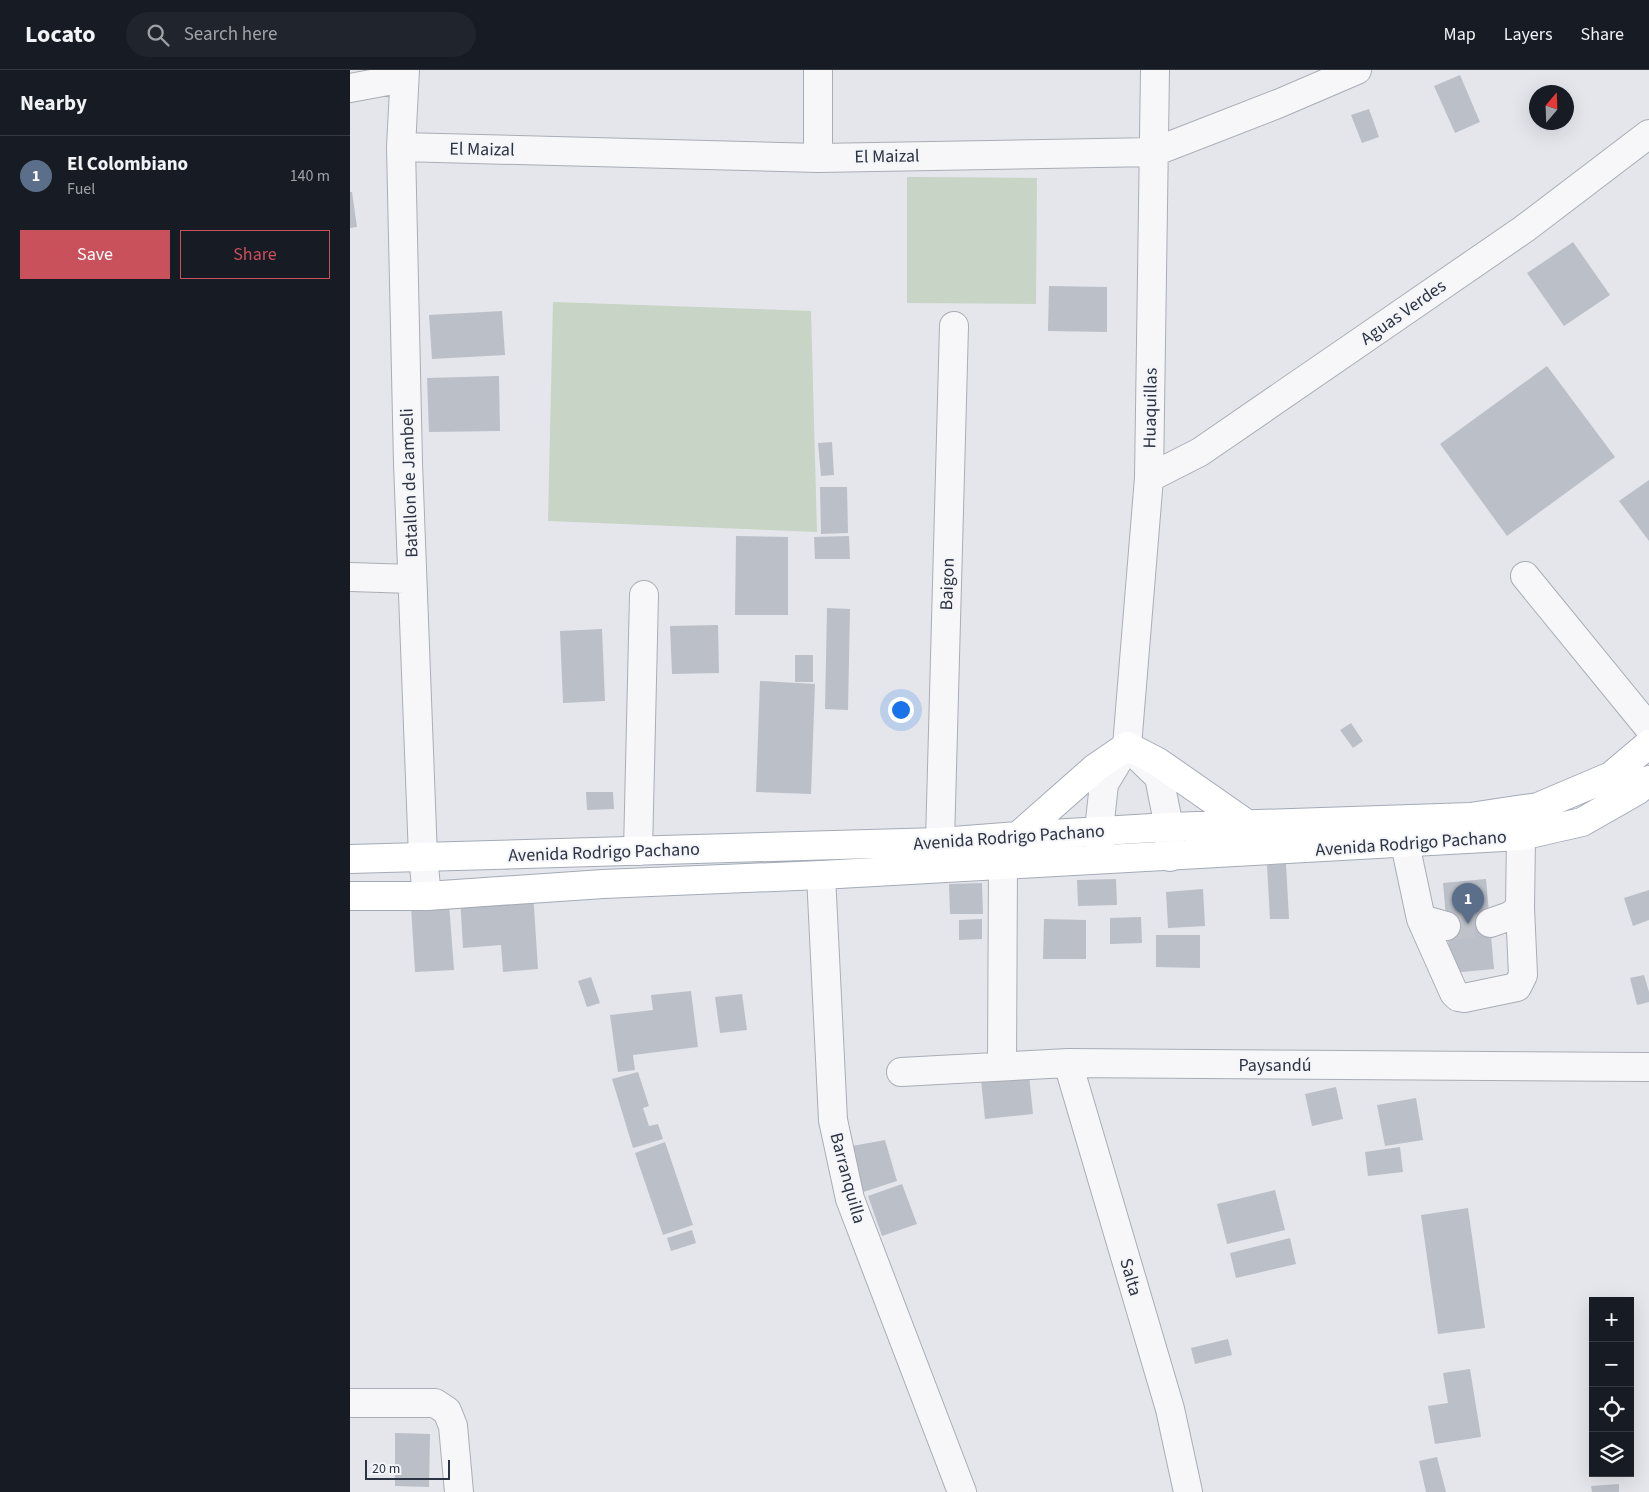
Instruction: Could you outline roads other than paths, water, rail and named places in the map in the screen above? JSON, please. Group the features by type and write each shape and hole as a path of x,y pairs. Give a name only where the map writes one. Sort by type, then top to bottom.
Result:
{"main road":[{"name":"Avenida Rodrigo Pachano","path":"350,859 940,842 1099,830 1470,817 1538,807 1611,776 1649,744"},
{"path":"1018,836 1095,768 1127,746 1158,762 1247,824"},
{"name":"Avenida Rodrigo Pachano","path":"350,896 427,896 603,884 1003,866 1521,836 1582,822 1638,790 1649,780"}],"street":[{"path":"818,70 818,158"},
{"name":"Huaquillas","path":"1127,746 1149,478 1155,70"},
{"name":"El Maizal","path":"401,147 818,158 1154,152 1280,103 1357,70"},
{"path":"350,88 405,74"},
{"name":"Batallon de Jambeli","path":"405,74 401,147 408,463 423,857 427,896"},
{"name":"Aguas Verdes","path":"1149,478 1200,452 1373,333 1524,229 1649,134"},
{"name":"Baigon","path":"940,842 954,326"},
{"path":"350,576 412,579"},
{"path":"1525,576 1649,728"},
{"path":"638,851 644,595"},
{"path":"1101,860 1099,830 1104,784 1127,746 1159,777 1169,827 1170,857"},
{"path":"1405,844 1434,923 1454,994 1464,998 1516,987 1523,975 1520,908 1521,836"},
{"path":"1002,1066 1003,866"},
{"name":"Barranquilla","path":"821,875 833,1120 850,1198 962,1492"},
{"path":"1490,923 1510,916 1520,908"},
{"name":"Paysandú","path":"901,1072 1068,1063 1649,1067"},
{"name":"Salta","path":"1068,1063 1170,1409 1188,1492"},
{"path":"350,1403 435,1403 447,1410 453,1426 459,1492"}],"tunnel":[{"path":"1446,926 1490,923"}],"place":[{"name":"El Colombiano","path":"1468,924"}]}
